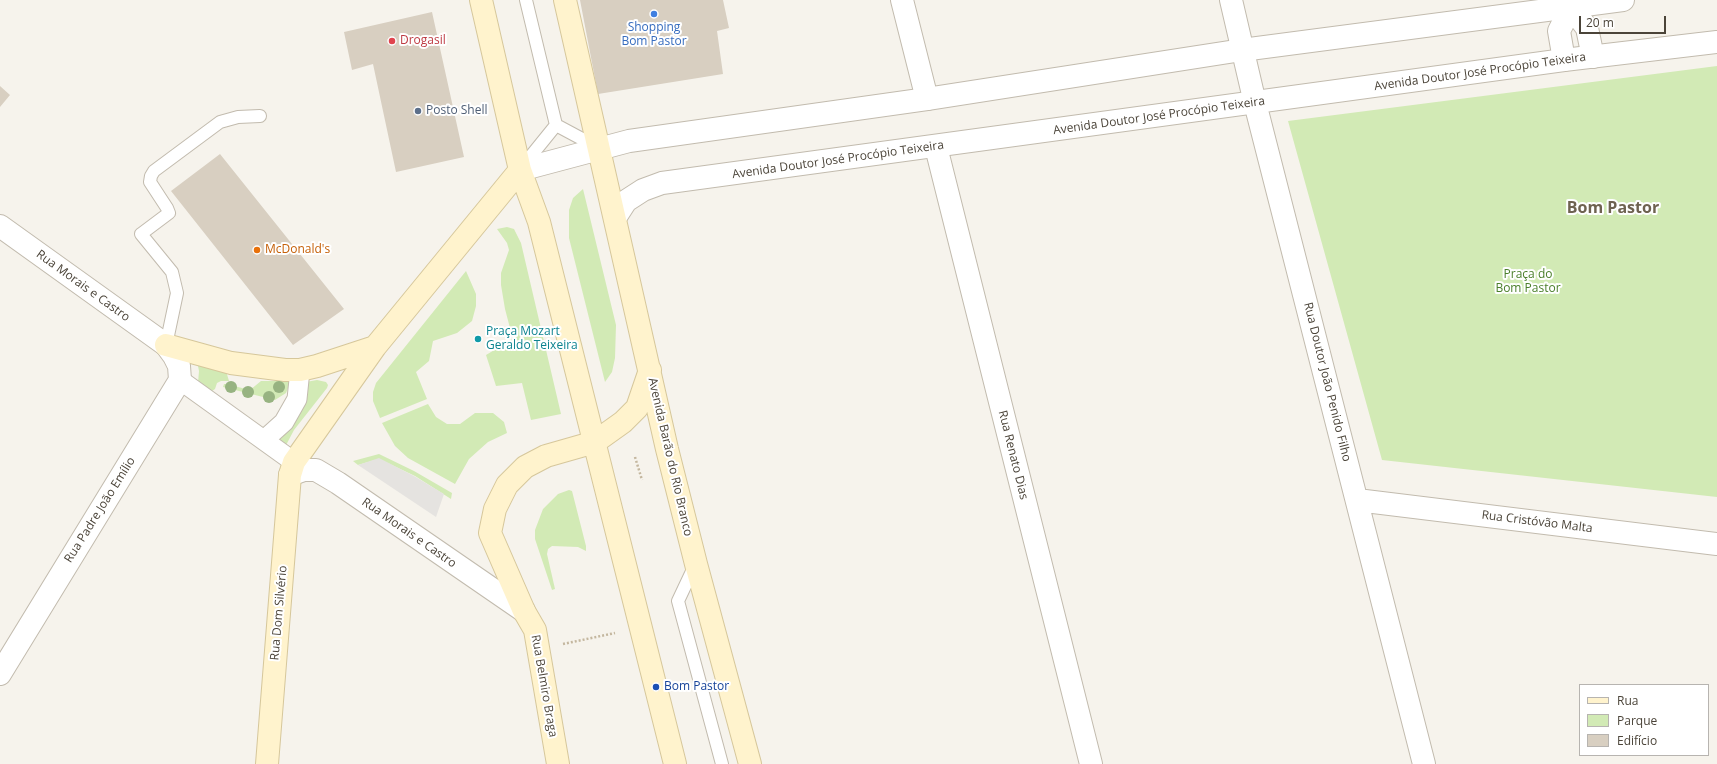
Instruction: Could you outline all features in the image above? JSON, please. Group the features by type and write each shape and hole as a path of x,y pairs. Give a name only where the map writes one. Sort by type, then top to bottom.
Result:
{"main road":[{"path":"481,0 520,170 539,222 675,764"},
{"name":"Avenida Barão do Rio Branco","path":"565,0 667,449 696,564 750,764"},
{"path":"292,469 375,347 520,170"},
{"path":"166,345 231,363 270,369 300,370 333,362 375,347"},
{"name":"Rua Belmiro Braga","path":"558,764 535,630 524,612 490,533 495,509 507,485 525,467 546,456 595,442 623,422 637,408 650,370"},
{"name":"Rua Dom Silvério","path":"267,764 292,469"}],"street":[{"path":"902,0 927,99"},
{"name":"Rua Doutor João Penido Filho","path":"1231,0 1255,103 1424,764"},
{"path":"520,170 629,141 927,99 1242,50 1570,3 1623,0"},
{"path":"1570,3 1587,28 1593,57"},
{"path":"1564,60 1560,31 1570,3"},
{"name":"Avenida Doutor José Procópio Teixeira","path":"615,218 626,201 642,190 662,183 936,147 1564,60 1717,42"},
{"name":"Rua Renato Dias","path":"936,147 1090,764"},
{"name":"Rua Morais e Castro","path":"0,226 166,345"},
{"path":"166,345 179,366 180,380 264,440 292,469"},
{"path":"264,440 284,422 297,399 300,370"},
{"name":"Rua Padre João Emílio","path":"0,674 180,380"},
{"name":"Rua Morais e Castro","path":"292,469 316,470 338,483 524,612"},
{"name":"Rua Cristóvão Malta","path":"1357,500 1717,544"}],"lane":[{"path":"526,0 556,125 599,148"},
{"path":"166,345 177,292 172,272 141,234 169,213 150,182 151,176 154,171 220,122 238,116 260,116"},
{"path":"520,170 556,125"},
{"path":"696,564 678,601 722,764"}],"path":[{"path":"635,457 642,480"},
{"path":"539,649 641,628"}],"green space":[{"name":"Praça do Bom Pastor","path":"1717,66 1717,497 1382,460 1288,121"},
{"path":"583,189 616,325 615,358 612,372 605,382 569,238 569,210 573,198"},
{"path":"507,227 514,229 521,243 561,414 531,420 522,383 496,386 486,355 516,337 510,328 501,285 501,273 509,250 507,243 497,229"},
{"path":"466,271 476,294 476,306 472,321 457,333 433,341 429,361 416,372 427,399 380,418 373,401 373,392 376,383"},
{"path":"197,361 226,371 229,381 221,381 217,383 215,389 209,393 198,383 199,371"},
{"path":"317,380 326,382 328,385 327,388 294,430 284,449 278,437 306,382"},
{"path":"261,381 291,381 286,393 275,400 223,387 224,384 226,384 250,390"},
{"path":"428,404 436,417 447,424 460,424 475,413 493,413 504,422 507,433 488,442 469,459 455,484 408,458 395,446 382,423"},
{"path":"379,454 414,471 452,493 451,499 415,476 379,459 358,465 353,461"},
{"path":"569,490 572,491 586,551 578,547 552,546 548,549 547,554 555,589 552,590 535,539 535,530 543,509 558,494"}],"shaded area":[{"path":"379,458 414,476 444,494 436,517 358,465"}],"building":[{"path":"580,0 723,0 729,28 717,31 723,74 598,94"},
{"name":"Posto Shell","path":"432,12 464,157 396,172 373,64 352,70 344,32"},
{"path":"0,86 10,95 0,107"},
{"name":"McDonald's","path":"220,154 344,309 293,345 171,191"}],"place":[{"name":"Shopping Bom Pastor","path":"654,14"},
{"name":"Drogasil","path":"392,41"},
{"name":"Posto Shell","path":"418,111"},
{"name":"McDonald's","path":"257,250"},
{"name":"Praça Mozart Geraldo Teixeira","path":"478,339"},
{"name":"Bom Pastor","path":"656,687"}],"district":[{"name":"Bom Pastor","path":"1613,208"}]}
